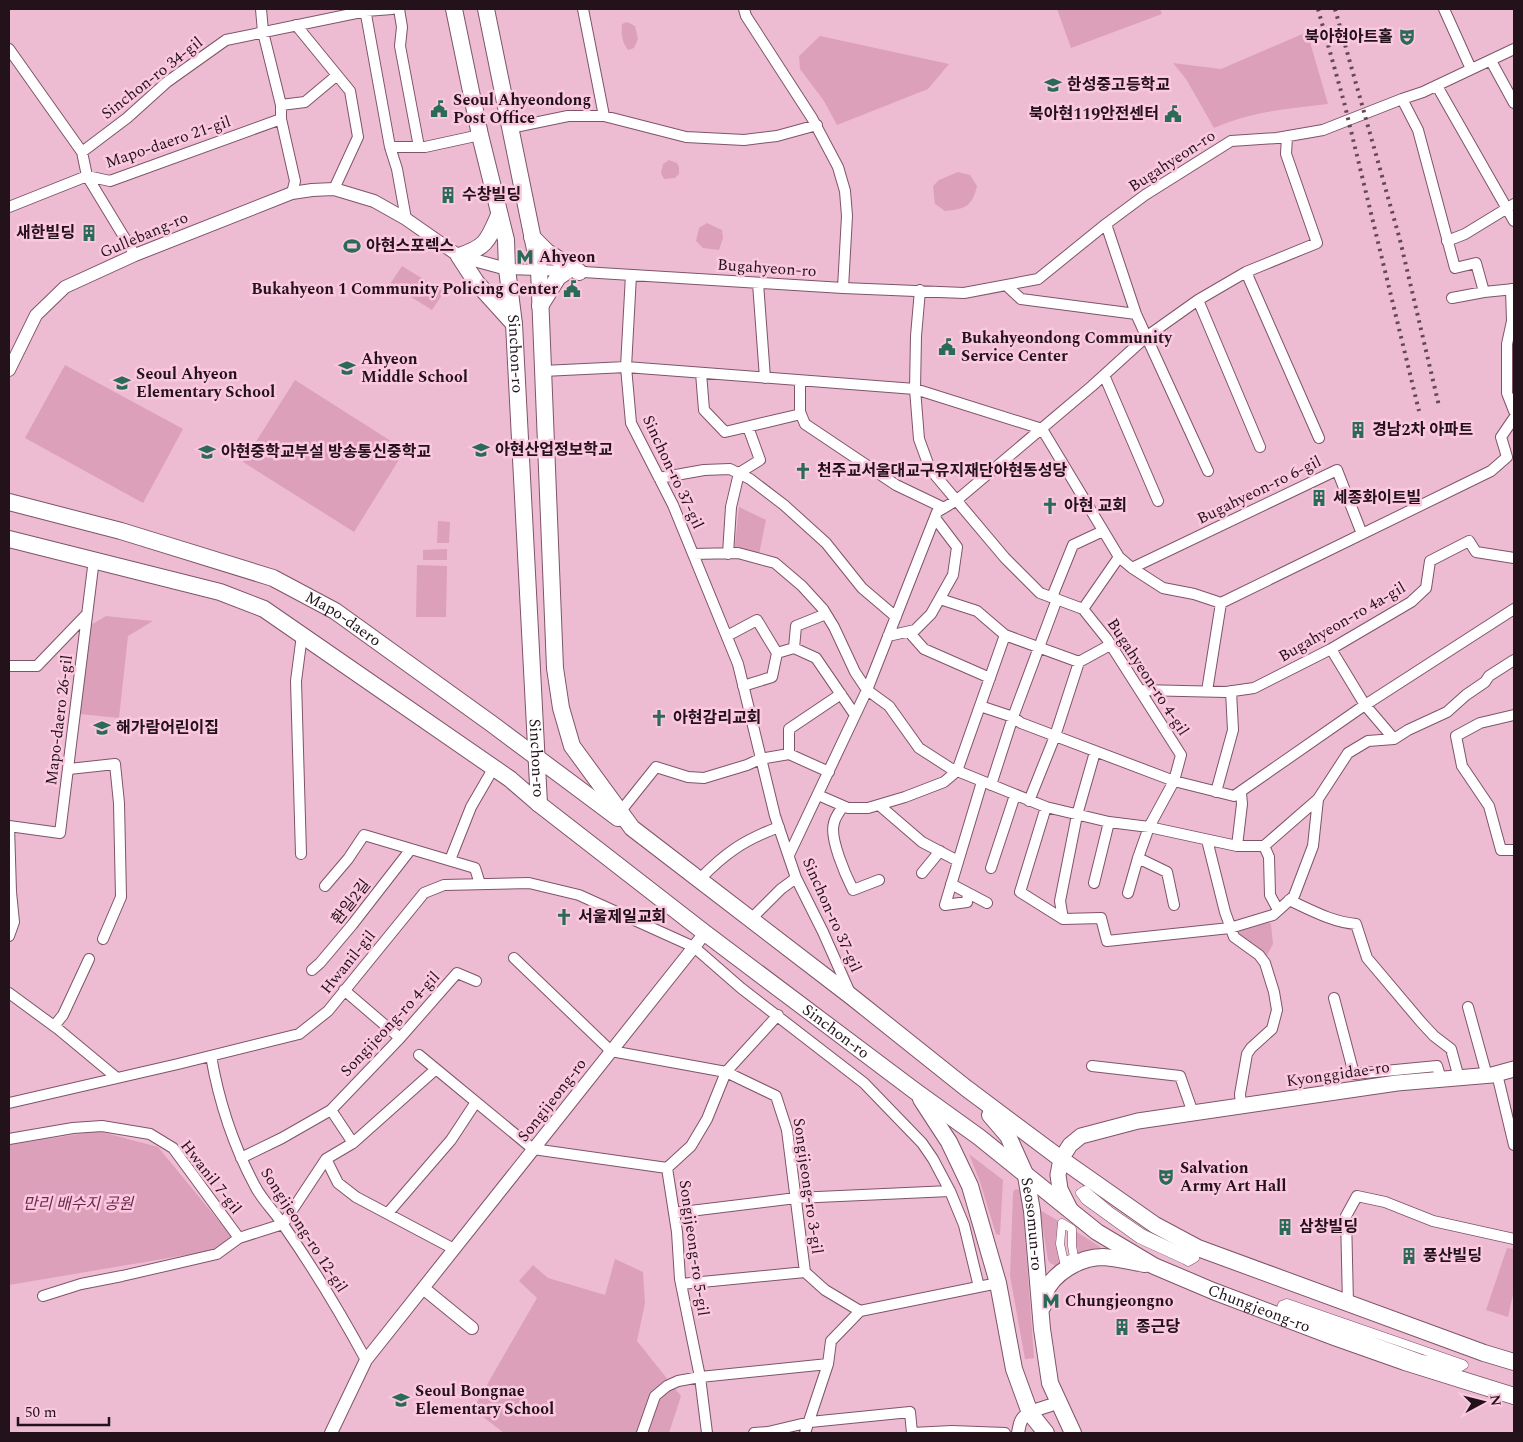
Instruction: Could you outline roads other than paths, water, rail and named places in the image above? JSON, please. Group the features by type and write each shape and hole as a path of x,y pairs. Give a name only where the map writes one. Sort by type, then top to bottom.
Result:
{"main road":[{"name":"Sinchon-ro","path":"454,9 480,135 506,240 507,269 514,324 539,804 705,933 979,1137 1026,1176"},
{"name":"Sinchon-ro","path":"486,9 532,237 532,269 540,306 554,659 558,693 572,746 632,828 852,997 966,1088"},
{"path":"499,215 490,236 483,246 473,252 459,256 476,282 514,324"},
{"path":"532,237 547,252 573,271"},
{"path":"540,306 558,277 573,271"},
{"name":"Mapo-daero","path":"9,502 121,531 273,578 335,611 632,828"},
{"path":"9,539 220,592 264,609 510,780 539,804"},
{"name":"Kyonggidae-ro","path":"1060,1159 1070,1145 1081,1136 1138,1121 1397,1083 1492,1075 1514,1069"},
{"path":"966,1088 1060,1159 1155,1225 1198,1248 1348,1304 1514,1362"},
{"name":"Seosomun-ro","path":"966,1088 1008,1136 1026,1176 1032,1212 1042,1329 1050,1383 1057,1403 1072,1433"},
{"path":"915,1091 949,1142 965,1173 998,1283 1014,1369 1030,1413 1046,1433"},
{"path":"1060,1159 1058,1175 1068,1219"},
{"name":"Chungjeong-ro","path":"1026,1176 1068,1219 1097,1232 1154,1266 1337,1338 1404,1362 1514,1396"},
{"path":"1042,1329 1044,1295 1057,1275 1071,1266 1090,1259 1103,1257 1154,1266"}],"street":[{"path":"262,9 263,32 281,105 281,119 295,181 292,194"},
{"name":"Sinchon-ro 34-gil","path":"82,152 128,118 167,82 226,40 365,10 392,9"},
{"path":"399,9 402,27 400,46 419,146"},
{"path":"583,9 604,116"},
{"path":"744,9 746,16 816,126 838,167 845,191 847,216 844,288"},
{"path":"1444,9 1471,69"},
{"path":"365,10 390,147 397,169 406,219"},
{"path":"296,25 350,91 358,137 334,189"},
{"path":"9,49 82,152 87,176 134,255"},
{"name":"Bugahyeon-ro","path":"532,269 844,288 964,292 1038,278 1145,195 1231,141 1287,137 1323,130 1437,86 1514,49"},
{"path":"1490,61 1514,103"},
{"path":"281,105 305,102 336,76"},
{"path":"1437,86 1511,206 1514,220"},
{"path":"1402,99 1418,130 1455,268 1476,263 1484,292"},
{"path":"510,128 568,116 604,116 686,137 744,140 777,136 816,126"},
{"name":"Mapo-daero 21-gil","path":"9,207 87,176 110,180 281,119"},
{"path":"390,147 425,147 480,135"},
{"path":"789,855 867,690 937,512 957,500 1146,337 1198,300 1246,272 1317,243 1286,154 1287,137"},
{"name":"Gullebang-ro","path":"9,366 36,315 65,287 134,255 292,194 312,190 334,189 374,201 406,219 459,256 507,269 532,269"},
{"path":"1447,240 1465,234 1511,206"},
{"path":"1106,224 1136,314 1208,471"},
{"name":"Bugahyeon-ro 6-gil","path":"1246,272 1319,438"},
{"name":"Sinchon-ro 37-gil","path":"631,275 626,367 631,423 672,505 738,664 760,759 779,827 796,878 852,997"},
{"path":"758,283 766,378"},
{"path":"1006,284 1021,299 1136,314"},
{"path":"1452,298 1512,289 1512,321 1507,344 1507,393 1514,411"},
{"path":"920,290 916,336 915,390 919,439 930,469 1004,558 1040,593 1083,608 1120,557"},
{"path":"1198,300 1260,447"},
{"path":"543,371 626,367 915,390 1042,428 1120,557 1132,568 1163,588 1221,602 1491,471 1507,457 1501,438 1514,418"},
{"path":"701,373 704,410 725,432 801,414"},
{"path":"1104,375 1158,501"},
{"path":"800,380 801,414 805,424 887,479 944,508"},
{"path":"728,554 731,507 739,473 760,460 748,427"},
{"path":"659,478 704,470 730,469 750,479 784,505 826,543 862,588 896,617"},
{"name":"Bugahyeon-ro 6-gil","path":"1132,568 1337,470 1362,534"},
{"path":"888,636 915,630 932,614 952,575 957,547 935,518"},
{"path":"968,893 967,902 945,905 958,861 1013,717 1073,545 1103,531"},
{"name":"Bugahyeon-ro 4a-gil","path":"1140,690 1231,691 1254,688 1331,649 1411,602 1426,588 1430,561 1469,541 1476,552 1514,558"},
{"path":"693,554 738,553 774,563 802,586 826,614 855,672 867,690 889,706 920,748 950,768 1046,808 1237,846 1264,846 1318,799 1348,753 1368,741 1394,738 1447,712 1466,695 1485,682 1489,676 1514,660"},
{"name":"Mapo-daero 26-gil","path":"9,826 60,833 94,559"},
{"path":"940,599 977,611 1005,634 1079,662"},
{"path":"1206,691 1221,602"},
{"name":"Bugahyeon-ro 4-gil","path":"1083,608 1110,645 1181,754 1174,781 1149,827 1128,893"},
{"path":"980,706 1013,717 1021,723 1174,781 1234,796 1241,793 1365,705 1514,609"},
{"path":"9,666 37,666 87,614"},
{"path":"794,648 796,626 826,614"},
{"path":"727,636 757,620 777,653 772,677 743,686"},
{"path":"909,632 924,649 990,678"},
{"path":"818,795 848,808 868,808 944,782 957,771 1005,634"},
{"path":"301,854 296,681 302,636"},
{"path":"1029,801 1055,736 1079,662 1110,645"},
{"path":"777,653 794,648 816,658 855,715"},
{"path":"1331,649 1365,705 1394,738"},
{"path":"1216,792 1233,730 1231,691"},
{"path":"789,754 789,729 841,694"},
{"path":"1514,715 1480,723 1456,736 1462,766 1490,806 1501,850 1514,850"},
{"path":"1063,919 1060,901 1077,815 1096,752"},
{"path":"620,812 656,767 688,777 704,778 747,765 760,759 789,754 829,772"},
{"path":"69,769 115,764 119,803 122,897 103,939"},
{"path":"450,860 471,807 493,769"},
{"path":"1237,846 1242,804 1241,793"},
{"path":"991,868 1016,795"},
{"path":"1046,808 1020,892 1063,919 1101,918 1106,941 1230,928 1272,915 1294,896 1313,846 1318,799"},
{"path":"879,805 922,842 958,861"},
{"path":"843,806 834,823 834,834 842,868 853,890 879,880"},
{"path":"1094,882 1109,822"},
{"path":"9,826 10,892 14,922 9,936"},
{"path":"699,880 733,848 779,827"},
{"name":"환일2길","path":"325,886 348,859 364,835 475,868 480,884"},
{"path":"1207,840 1230,928 1234,937 1259,955 1265,963 1274,992 1277,1010 1272,1029 1250,1048 1247,1054 1240,1094 1241,1106"},
{"path":"1264,846 1269,857 1270,895 1278,910"},
{"name":"환일2길","path":"312,970 320,964 352,925 411,849"},
{"path":"922,873 940,851"},
{"path":"1138,858 1167,872 1174,905"},
{"path":"750,919 781,889 796,878"},
{"name":"Hwanil-gil","path":"9,1103 299,1034 328,1011 424,892 444,885 530,883 579,894 694,947 741,988 864,1083 904,1124 933,1159 950,1191 964,1225 979,1287"},
{"path":"951,884 988,903"},
{"path":"1289,900 1325,917 1344,923 1356,924 1368,958 1421,1022 1434,1036 1451,1048 1459,1078"},
{"name":"Songijeong-ro","path":"331,1433 366,1360 705,933"},
{"path":"514,958 611,1051"},
{"path":"54,1026 62,1015 89,959"},
{"name":"Songijeong-ro 4-gil","path":"242,1158 331,1110 400,1038 457,974 476,981"},
{"path":"344,990 400,1038"},
{"path":"9,993 54,1026 117,1078"},
{"name":"Kyonggidae-ro","path":"1334,998 1354,1074 1437,1066 1441,1079"},
{"path":"1468,1007 1514,1145"},
{"path":"667,1168 691,1146 707,1119 726,1072 778,1015"},
{"name":"Songijeong-ro 3-gil","path":"611,1051 726,1072 776,1096 787,1130 805,1272 681,1284"},
{"path":"419,1055 533,1149"},
{"name":"Songijeong-ro 12-gil","path":"211,1056 215,1079 231,1136 256,1188 283,1224 336,1305 366,1360"},
{"path":"1092,1066 1180,1076 1193,1113"},
{"path":"283,1224 326,1159 353,1143 436,1068"},
{"path":"388,1212 451,1140 476,1102"},
{"path":"331,1110 353,1143"},
{"name":"Hwanil 7-gil","path":"9,1139 74,1128 102,1126 150,1134 173,1148 239,1238"},
{"name":"Songijeong-ro 5-gil","path":"533,1149 667,1168 674,1213 681,1284 700,1378 707,1433"},
{"path":"326,1159 338,1183 356,1197 388,1212 454,1249"},
{"path":"1085,1190 1110,1211 1142,1233 1195,1258 1190,1261 1184,1260 1139,1239 1085,1200 1080,1192 1085,1190"},
{"path":"674,1213 796,1198 950,1191"},
{"path":"1348,1304 1346,1216 1357,1196 1385,1202 1433,1221 1514,1239"},
{"name":"Hwanil 7-gil","path":"43,1296 81,1284 217,1254 239,1238 283,1224"},
{"path":"805,1272 825,1290 860,1311"},
{"path":"805,1433 828,1364 831,1341 860,1311 998,1283"},
{"path":"423,1288 472,1328"},
{"path":"1287,1303 1418,1350 1464,1364 1461,1367 1422,1359 1281,1308 1282,1305 1287,1303"},
{"path":"642,1433 655,1396 667,1386 700,1378 828,1364"},
{"path":"1018,1433 1021,1420 1030,1413 1057,1403"},
{"path":"754,1433 768,1432 810,1422 910,1412 912,1433 952,1431 1005,1433"}],"railway":[{"path":"1318,9 1344,102 1419,411"},
{"path":"1335,9 1400,240 1439,406"}],"place":[{"name":"북아현아트홀","path":"1407,37"},
{"name":"한성중고등학교","path":"1053,85"},
{"name":"Seoul Ahyeondong Post Office","path":"439,109"},
{"name":"북아현119안전센터","path":"1173,114"},
{"name":"수창빌딩","path":"448,195"},
{"name":"새한빌딩","path":"89,233"},
{"name":"아현스포렉스","path":"352,246"},
{"name":"Ahyeon","path":"525,257"},
{"name":"Bukahyeon 1 Community Policing Center","path":"572,289"},
{"name":"Bukahyeondong Community Service Center","path":"947,347"},
{"name":"Ahyeon Middle School","path":"347,368"},
{"name":"Seoul Ahyeon Elementary School","path":"122,383"},
{"name":"경남2차 아파트","path":"1358,430"},
{"name":"아현산업정보학교","path":"481,450"},
{"name":"아현중학교부설 방송통신중학교","path":"207,452"},
{"name":"천주교서울대교구유지재단아현동성당","path":"803,471"},
{"name":"세종화이트빌","path":"1319,498"},
{"name":"아현 교회","path":"1050,506"},
{"name":"아현감리교회","path":"659,718"},
{"name":"해가람어린이집","path":"102,728"},
{"name":"서울제일교회","path":"564,917"},
{"name":"Salvation Army Art Hall","path":"1166,1177"},
{"name":"삼창빌딩","path":"1285,1227"},
{"name":"풍산빌딩","path":"1409,1256"},
{"name":"Chungjeongno","path":"1051,1301"},
{"name":"종근당","path":"1122,1327"},
{"name":"Seoul Bongnae Elementary School","path":"401,1400"}],"park label":[{"name":"만리 배수지 공원","path":"78,1204"}]}
